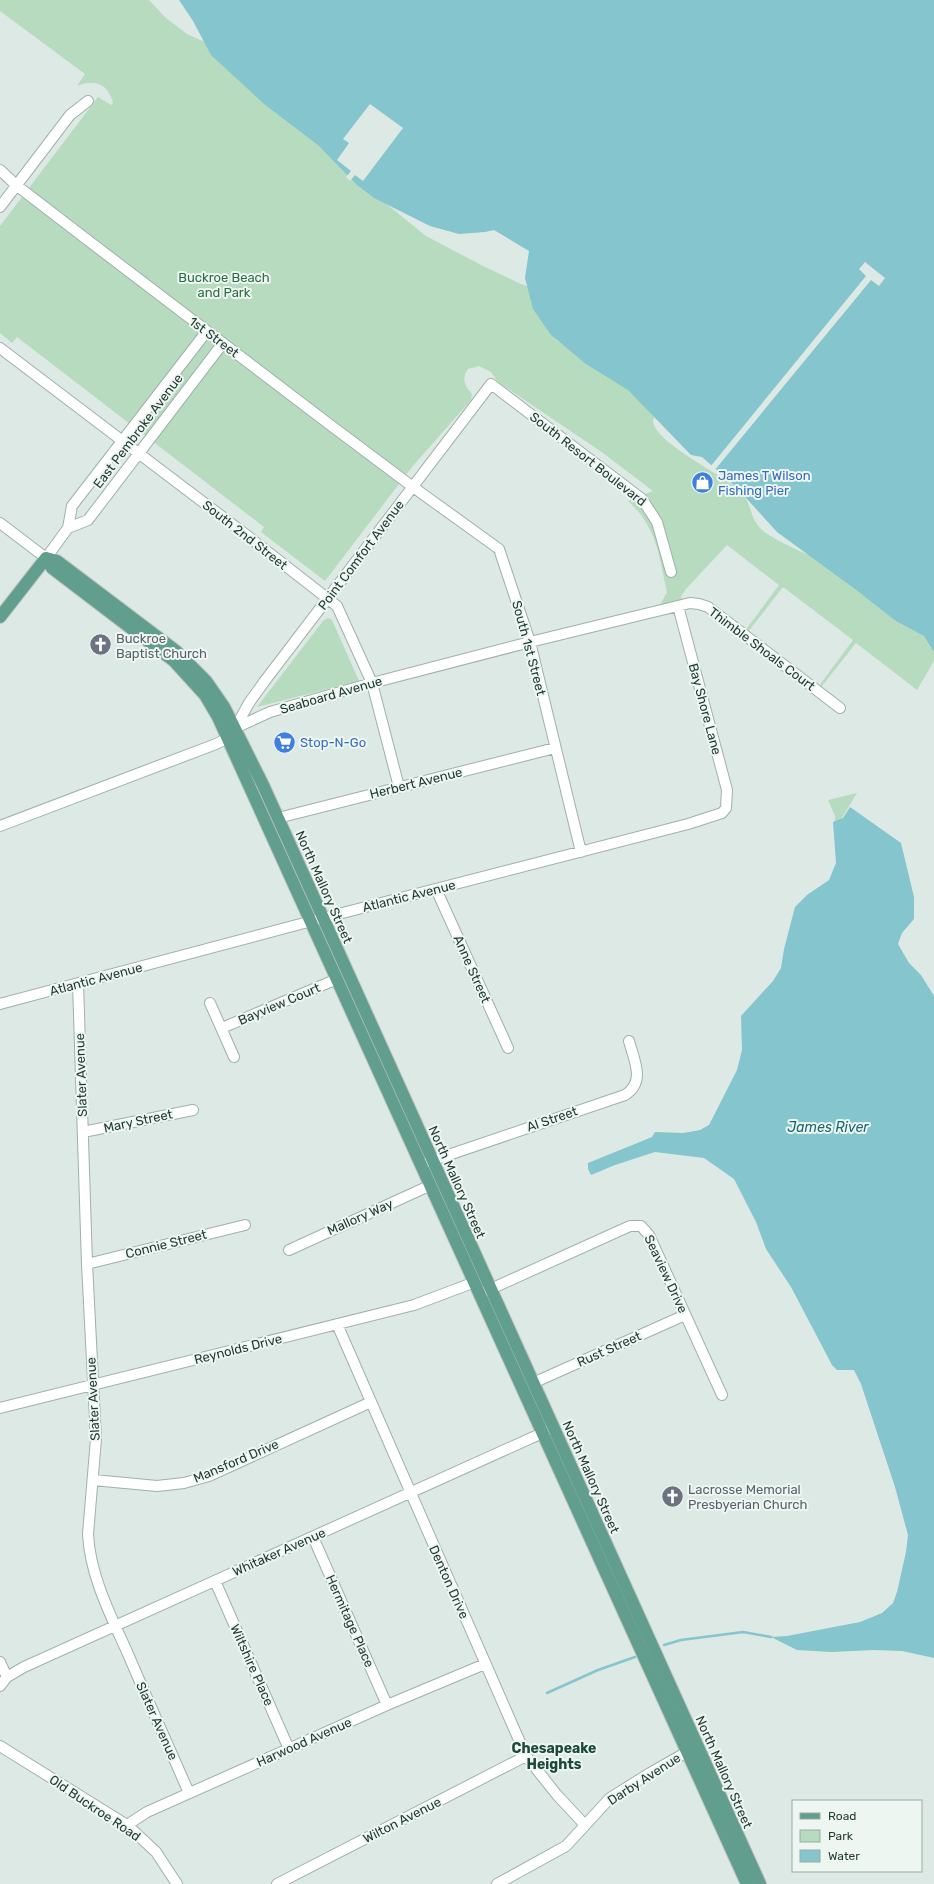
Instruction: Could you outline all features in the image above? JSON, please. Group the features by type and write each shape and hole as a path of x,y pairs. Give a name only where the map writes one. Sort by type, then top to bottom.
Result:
{"main road":[{"name":"East Pembroke Avenue","path":"0,617 46,558"},
{"name":"North Mallory Street","path":"46,558 52,568 174,661 204,695 231,733 278,818 323,918 427,1162 485,1292 692,1748 760,1884"},
{"name":"North Mallory Street","path":"231,733 311,922 337,979 427,1162 431,1185 475,1282 485,1292 533,1383 548,1430"},
{"name":"North Mallory Street","path":"692,1748 747,1884"}],"street":[{"path":"0,207 70,115 88,101"},
{"name":"1st Street","path":"0,170 16,185 413,487"},
{"name":"East Pembroke Avenue","path":"46,558 68,528 72,506 207,331"},
{"name":"East Pembroke Avenue","path":"68,528 88,520 223,343"},
{"name":"South 2nd Street","path":"0,348 337,606 372,683 399,787"},
{"name":"Point Comfort Avenue","path":"231,733 249,703 491,384"},
{"name":"South Resort Boulevard","path":"491,384 642,499 657,522 670,572"},
{"name":"South 1st Street","path":"413,487 499,549 530,642 555,748 582,852"},
{"name":"North Mallory Street","path":"0,522 46,558"},
{"name":"Thimble Shoals Court","path":"678,606 694,603 708,607 840,708"},
{"name":"Seaboard Avenue","path":"0,826 216,744 231,733 270,712 372,683 530,642 678,606"},
{"name":"Bay Shore Lane","path":"678,606 727,790 724,811"},
{"name":"Herbert Avenue","path":"278,818 555,748"},
{"name":"Atlantic Avenue","path":"0,1004 323,918 710,818 724,811"},
{"name":"Anne Street","path":"436,889 508,1048"},
{"name":"Bayview Court","path":"222,1028 337,979"},
{"name":"Slater Avenue","path":"78,984 87,1264 96,1439 88,1547 95,1573 116,1626 189,1794"},
{"name":"Bayview Court","path":"210,1003 234,1057"},
{"name":"Al Street","path":"427,1162 625,1095 632,1091 636,1085 638,1077 629,1041"},
{"name":"Mary Street","path":"83,1132 193,1110"},
{"name":"Mallory Way","path":"289,1250 431,1185"},
{"name":"Connie Street","path":"87,1264 245,1225"},
{"name":"Seaview Drive","path":"485,1292 636,1225 641,1226 649,1235 722,1396"},
{"name":"Reynolds Drive","path":"0,1408 414,1305 475,1282"},
{"name":"Rust Street","path":"533,1383 685,1315"},
{"name":"Denton Drive","path":"337,1324 526,1756 557,1795 585,1825"},
{"name":"Mansford Drive","path":"93,1480 156,1486 184,1483 209,1476 370,1402"},
{"name":"Whitaker Avenue","path":"7,1677 20,1669 548,1430"},
{"name":"Hermitage Place","path":"313,1537 387,1705"},
{"name":"Wiltshire Place","path":"215,1581 289,1749"},
{"path":"0,1662 7,1677 0,1686"},
{"name":"Harwood Avenue","path":"127,1825 141,1815 387,1705 485,1664"},
{"name":"Old Buckroe Road","path":"0,1746 127,1825 156,1852 177,1884"},
{"name":"Darby Avenue","path":"497,1884 566,1846 610,1798 692,1748"},
{"name":"Wilton Avenue","path":"277,1884 526,1756"}],"green space":[{"name":"Buckroe Beach and Park","path":"0,0 149,0 166,18 187,34 236,56 368,189 426,236 521,284 545,292 549,329 556,340 658,409 653,422 657,431 678,449 740,491 748,502 757,525 762,530 793,548 934,612 934,661 917,690 856,643 818,691 816,690 853,640 783,587 744,637 742,635 779,585 727,545 686,589 681,596 682,600 660,605 667,592 659,554 651,532 645,521 628,501 653,491 603,453 498,382 491,372 479,366 468,369 464,379 467,388 472,394 471,400 412,467 325,581 261,532 264,527 17,337 12,343 0,333 0,226 98,97 111,105 113,103 108,91 100,84 89,83 77,86 85,74 0,11"},
{"path":"328,618 332,620 359,681 257,707 323,621"},
{"path":"857,793 834,831 835,816 828,800"}],"water":[{"path":"179,0 934,0 934,652 924,636 896,621 777,532 737,488 702,457 691,455 628,390 586,364 551,335 533,309 525,278 529,251 494,230 459,234 430,226 374,198 357,185 318,145 264,104 211,55 193,21"},
{"name":"James River","path":"850,807 901,843 914,897 914,919 902,933 898,944 909,963 921,975 934,996 934,1658 902,1651 874,1650 831,1652 797,1650 771,1637 787,1636 860,1622 882,1613 893,1603 897,1592 906,1552 908,1535 895,1487 861,1384 854,1370 837,1370 832,1365 791,1287 766,1249 756,1222 734,1179 704,1158 655,1152 615,1165 591,1175 588,1169 588,1163 652,1137 655,1132 683,1133 700,1130 709,1125 737,1070 742,1050 741,1016 773,981 781,968 784,949 795,907 807,895 829,880 836,863 833,822 843,818"}],"pier":[{"path":"370,104 403,128 363,181 355,175 350,181 346,177 351,171 337,160 349,143 343,139"},
{"path":"865,262 885,278 879,286 871,280 714,471 710,467 866,276 859,269"}],"waterway":[{"path":"664,1645 681,1640 743,1632 771,1637"},
{"path":"547,1693 598,1670 635,1657"}],"place":[{"name":"James T Wilson Fishing Pier","path":"703,482"},
{"name":"Buckroe Baptist Church","path":"100,645"},
{"name":"Stop-N-Go","path":"285,742"},
{"name":"Lacrosse Memorial Presbyerian Church","path":"673,1496"}],"district":[{"name":"Chesapeake Heights","path":"554,1756"}]}
